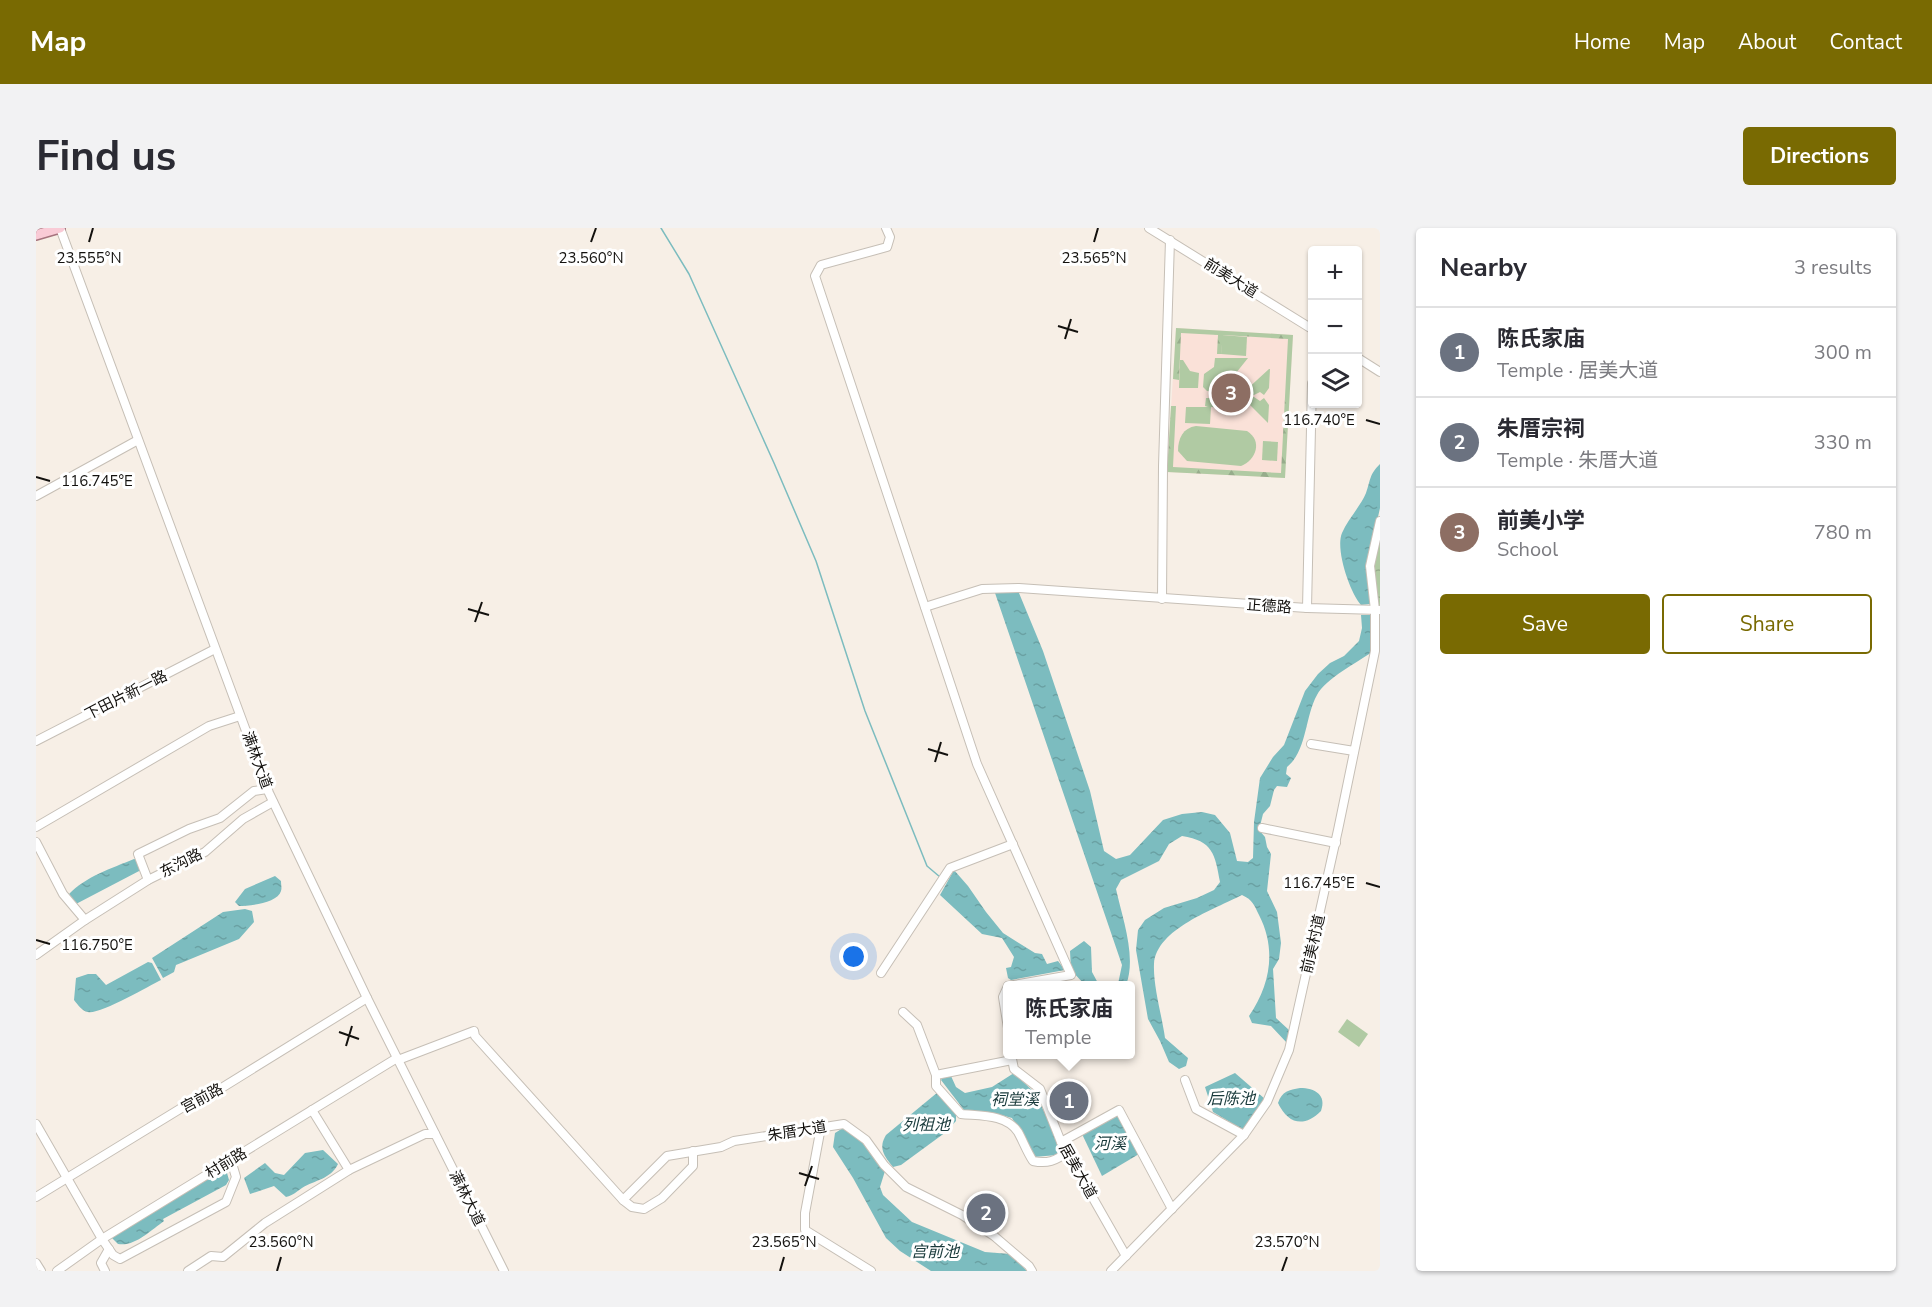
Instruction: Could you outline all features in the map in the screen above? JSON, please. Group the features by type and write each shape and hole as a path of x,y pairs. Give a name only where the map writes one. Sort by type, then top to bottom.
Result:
{"main road":[{"path":"36,235 60,228"}],"street":[{"name":"满林大道","path":"60,228 267,789 367,998 504,1271"},
{"path":"886,228 890,237 887,247 821,265 815,276 977,764 1071,975 1037,981"},
{"name":"前美大道","path":"1149,228 1308,326"},
{"path":"1162,599 1163,466 1170,240"},
{"path":"1362,361 1380,372"},
{"path":"1307,608 1311,408"},
{"path":"36,496 138,440"},
{"name":"前美村道","path":"1111,1271 1244,1135 1267,1102 1289,1050 1375,651 1378,610 1370,566 1380,521"},
{"name":"正德路","path":"925,607 982,589 1019,588 1307,608 1378,610"},
{"name":"下田片新一路","path":"36,741 215,649"},
{"path":"36,827 209,726 240,716"},
{"path":"1311,744 1354,752"},
{"path":"148,880 138,854 189,829 220,818 254,791 267,789"},
{"name":"东沟路","path":"36,955 85,920 148,880 205,852 243,819 273,802"},
{"path":"1262,828 1335,843"},
{"path":"36,842 63,894 85,920"},
{"path":"881,973 950,868 1013,844"},
{"name":"宫前路","path":"36,1197 188,1104 207,1097 367,998"},
{"path":"903,1012 917,1025 936,1074 936,1086 961,1114 1002,1119 1011,1124 1033,1161 1041,1163 1052,1161 1067,1152"},
{"name":"村前路","path":"57,1271 102,1239 398,1059 474,1031 475,1036 622,1200"},
{"path":"936,1074 1003,1059"},
{"name":"居美大道","path":"1011,1059 1014,1070 1040,1089 1061,1142 1126,1256"},
{"path":"1185,1080 1196,1109 1244,1135"},
{"path":"312,1110 349,1170"},
{"path":"1061,1142 1119,1110 1172,1209"},
{"path":"36,1124 102,1239 113,1255 120,1259 226,1202 236,1177 231,1160"},
{"name":"朱厝大道","path":"622,1200 667,1156 721,1147 734,1141 844,1124 866,1140 884,1165 906,1187 962,1215 994,1236 1029,1269"},
{"path":"821,1127 805,1213 805,1230 871,1271"},
{"path":"188,1271 211,1256 223,1257 266,1223 349,1170 425,1134 435,1134"},
{"path":"622,1200 632,1207 644,1209 662,1198 693,1166 691,1151"},
{"path":"105,1271 101,1263 109,1249"},
{"path":"36,1263 41,1271"}],"shaded area":[{"path":"1176,328 1293,335 1285,478 1167,472"}],"green space":[{"path":"1176,328 1293,335 1285,478 1167,472 1171,406 1176,406 1173,467 1281,473 1288,339 1223,335 1221,354 1217,354 1218,335 1181,333 1179,380 1173,379"},
{"path":"1222,335 1247,337 1246,356 1221,354"},
{"path":"1215,358 1248,358 1228,383 1230,385 1225,392 1207,391 1203,387 1204,374 1214,367"},
{"path":"1180,360 1183,360 1190,371 1199,373 1198,388 1179,388"},
{"path":"1269,369 1269,388 1264,395 1260,392 1254,395 1244,395 1245,391"},
{"path":"1244,396 1254,397 1260,401 1264,398 1269,405 1268,423 1245,400"},
{"path":"1206,398 1225,398 1229,406 1211,407 1210,424 1185,423 1186,407 1208,407 1205,406"},
{"path":"1196,426 1247,431 1255,440 1254,455 1241,466 1187,461 1178,451 1179,442 1185,431"},
{"path":"1263,441 1278,442 1277,461 1262,460"},
{"path":"1380,533 1380,613 1374,573"},
{"path":"1347,1019 1368,1034 1359,1047 1338,1032"}],"water":[{"path":"1380,464 1380,508 1367,566 1370,604 1361,605 1352,591 1345,570 1340,540 1366,493 1372,474"},
{"path":"995,593 1019,593 1043,651 1090,791 1104,851 1116,859 1130,855 1163,820 1182,814 1202,812 1215,815 1230,833 1237,861 1248,862 1253,858 1254,822 1260,778 1273,757 1284,745 1305,691 1318,674 1330,663 1344,656 1359,641 1362,628 1361,615 1370,615 1372,652 1334,677 1317,695 1302,743 1294,760 1287,767 1286,774 1291,778 1287,787 1277,786 1274,790 1270,806 1263,814 1259,830 1265,837 1271,854 1267,891 1277,912 1281,943 1279,959 1273,969 1276,1018 1289,1030 1287,1043 1271,1026 1252,1023 1249,1016 1266,980 1269,954 1265,928 1251,901 1242,895 1176,930 1157,952 1154,964 1155,982 1165,1038 1188,1058 1186,1066 1179,1069 1169,1062 1148,1019 1136,950 1138,930 1145,920 1164,908 1197,898 1214,890 1220,882 1214,856 1211,850 1200,841 1182,836 1169,844 1159,861 1121,880 1116,889 1129,950 1127,981 1119,981 1122,965"},
{"path":"134,859 138,860 141,870 76,904 69,894 91,878"},
{"path":"954,870 1003,933 1035,953 1042,954 1047,964 1058,961 1065,970 1011,980 1008,978 1006,968 1011,967 1014,957 1002,938 982,934 940,895"},
{"path":"275,876 281,881 281,891 275,898 263,903 239,906 235,902 245,889"},
{"path":"245,909 252,911 254,922 239,939 176,965 174,972 163,978 152,958 223,912"},
{"path":"1084,941 1091,947 1092,972 1097,981 1081,981 1071,970 1070,951"},
{"path":"148,962 152,963 161,980 136,994 94,1012 80,1008 74,1000 76,978 96,974 106,985"},
{"name":"祠堂溪","path":"1014,1073 1035,1093 1062,1148 1057,1155 1034,1157 1012,1118 964,1110 941,1080 943,1077 951,1076 956,1087 965,1093 992,1087"},
{"name":"后陈池","path":"1235,1073 1265,1099 1243,1130 1213,1112 1205,1087"},
{"path":"1300,1088 1315,1091 1321,1097 1321,1111 1309,1120 1292,1119 1278,1103 1286,1092"},
{"name":"列祖池","path":"938,1092 956,1113 956,1121 946,1132 901,1165 893,1167 882,1148 886,1135"},
{"name":"河溪","path":"1118,1113 1139,1154 1102,1176 1082,1134"},
{"name":"宫前池","path":"843,1128 864,1142 885,1171 880,1187 883,1195 912,1222 985,1252 1010,1254 1027,1271 931,1271 900,1251 886,1238 833,1147 835,1133"},
{"path":"323,1150 338,1164 327,1176 286,1197 274,1186 250,1194 244,1178 265,1163 275,1173 284,1175 305,1153"},
{"path":"221,1169 227,1173 229,1180 226,1185 163,1219 164,1221 148,1233 131,1243 118,1244 112,1238"}],"waterway":[{"path":"661,228 689,274 774,463 816,561 865,711 927,866 940,877"}],"place":[{"name":"前美小学","path":"1231,393"},
{"name":"陈氏家庙","path":"1069,1101"},
{"name":"朱厝宗祠","path":"986,1213"}]}
